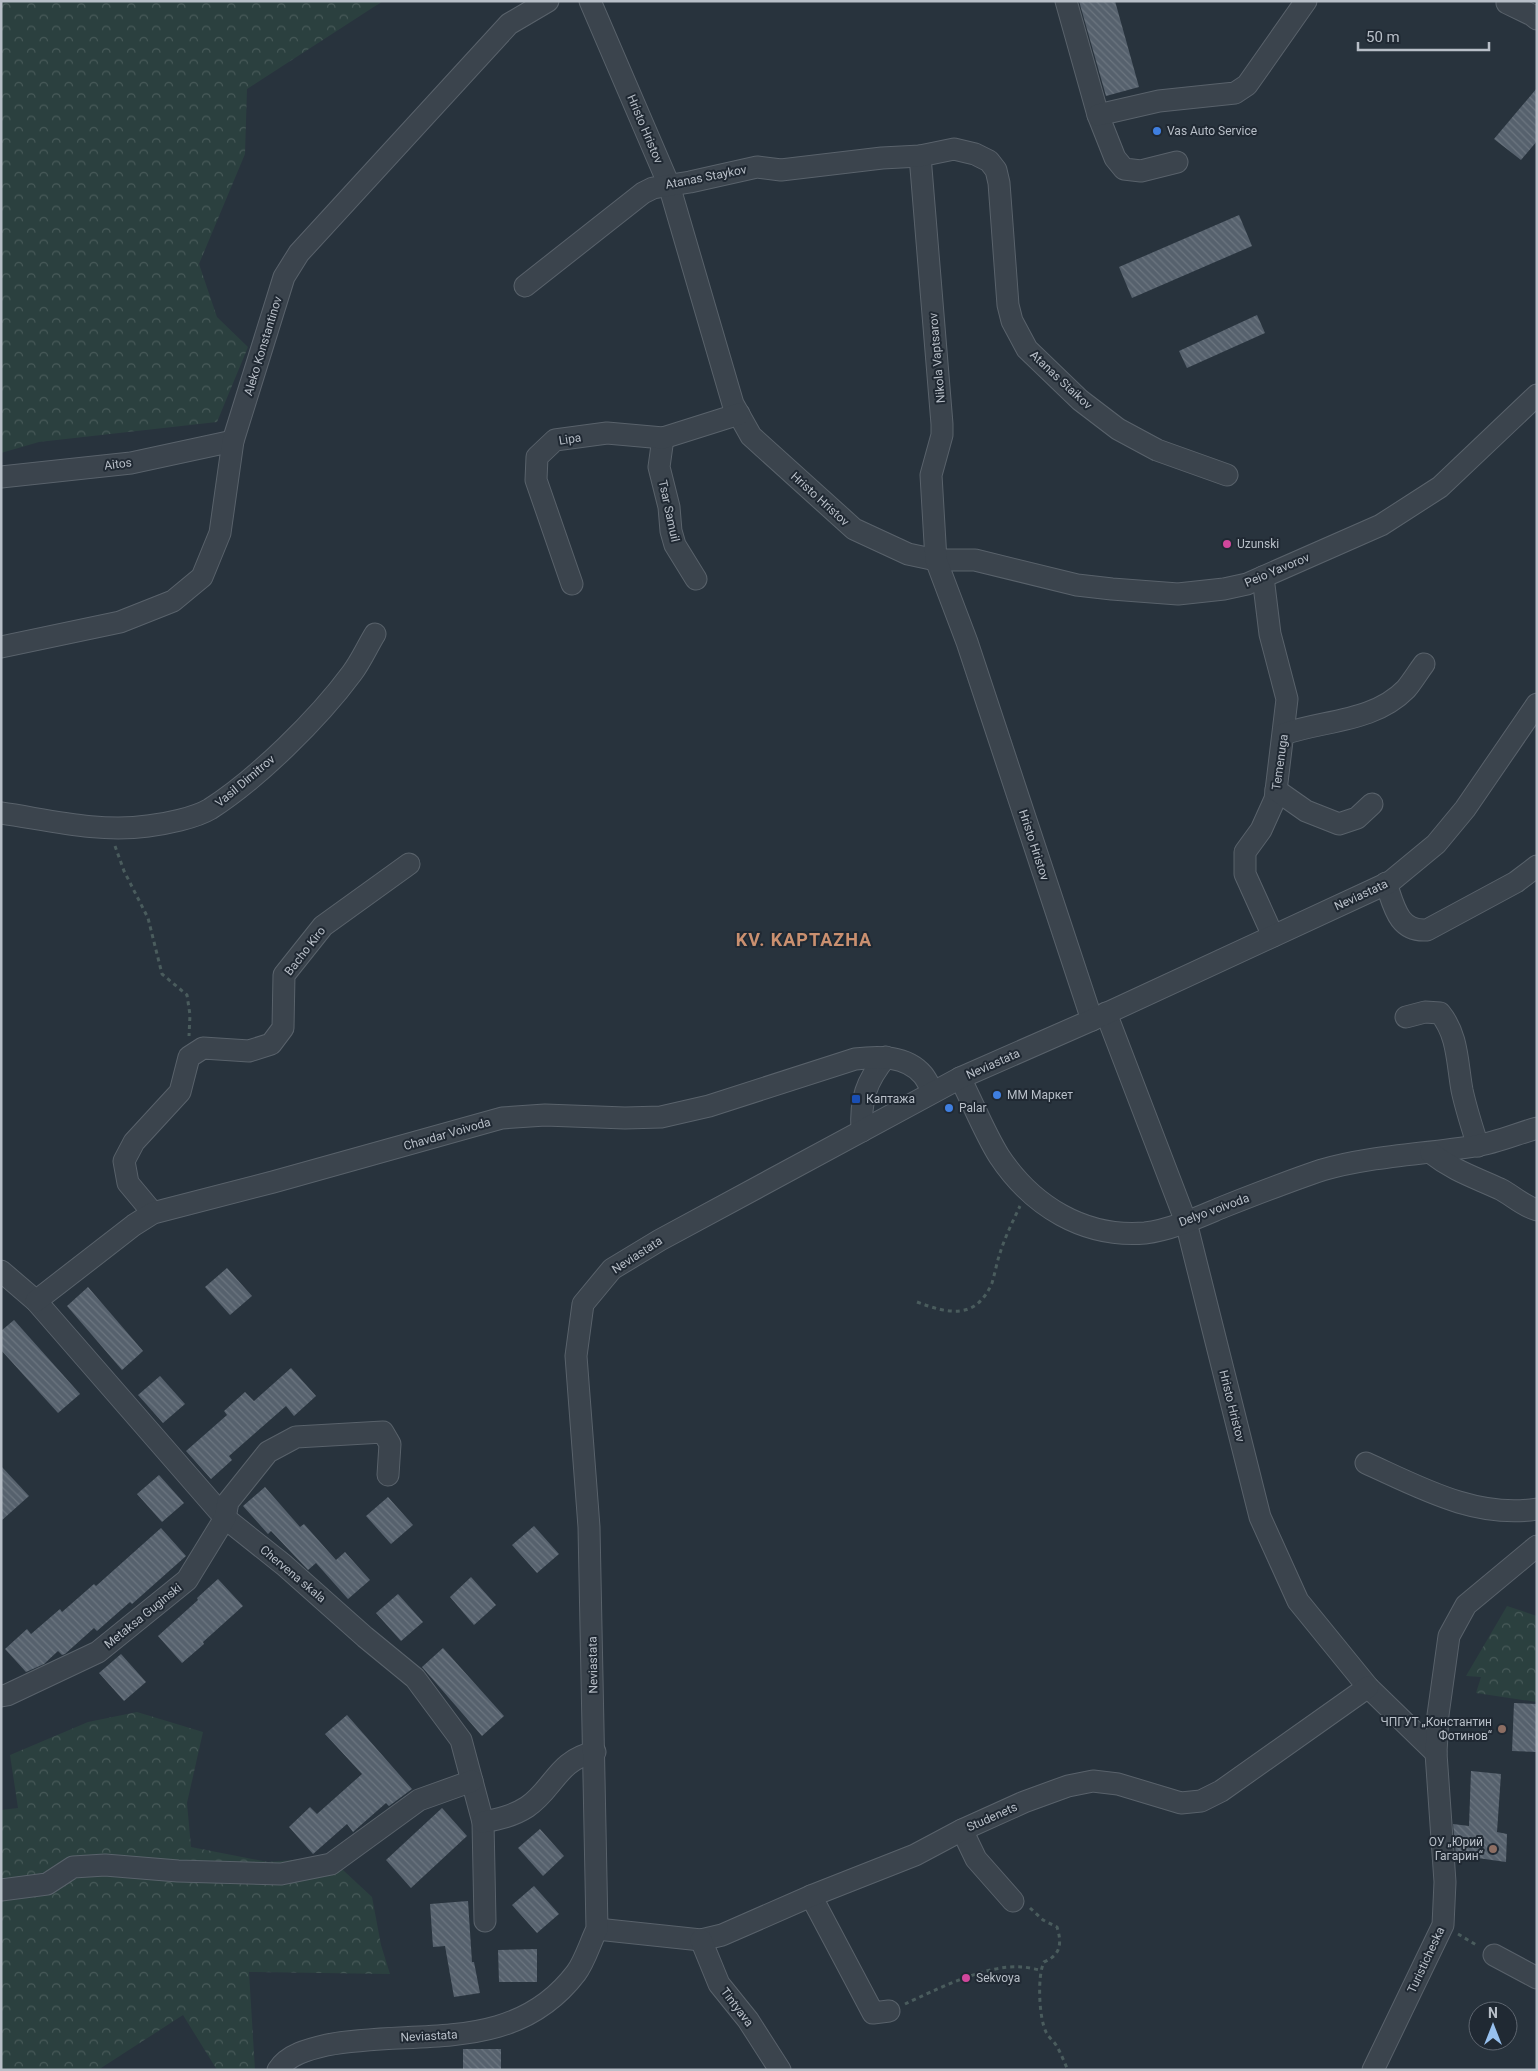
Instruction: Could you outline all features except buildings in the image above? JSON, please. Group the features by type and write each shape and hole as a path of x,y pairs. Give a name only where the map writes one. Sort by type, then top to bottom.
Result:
{"street":[{"name":"Aleko Konstantinov","path":"1,647 120,622 173,601 202,577 220,534 233,441 284,277 299,253 509,24 548,1"},
{"name":"Hristo Hristov","path":"590,1 669,185 734,404 751,436 854,528 908,554 936,560 967,642 1099,1016 1186,1222 1260,1517 1298,1602 1368,1687 1436,1753"},
{"path":"1066,1 1098,115 1115,158 1124,169 1141,171 1177,162"},
{"path":"1098,115 1159,101 1235,94 1247,85 1306,1"},
{"path":"1507,4 1532,14 1537,19"},
{"name":"Atanas Staikov","path":"920,156 954,149 975,154 989,161 996,170 1000,183 1008,305 1012,321 1027,349 1050,373 1080,400 1118,429 1157,450 1227,475"},
{"name":"Atanas Staykov","path":"525,286 643,193 653,188 757,167 781,170 882,158 920,156"},
{"name":"Nikola Vaptsarov","path":"920,156 942,424 942,435 931,475 936,560"},
{"name":"Peio Yavorov","path":"936,560 975,560 1077,585 1178,594 1224,589 1247,584 1381,525 1440,487 1537,395"},
{"name":"Lipa","path":"572,584 536,480 537,457 555,440 607,433 663,438 739,414"},
{"name":"Tsar Samuil","path":"663,438 660,466 669,507 671,530 675,545 696,579"},
{"name":"Aitos","path":"1,476 131,463 233,441"},
{"name":"Temenuga","path":"1263,577 1270,634 1288,699 1274,799 1261,830 1245,852 1245,874 1272,936"},
{"name":"Vasil Dimitrov","path":"1,813 109,829 148,826 183,819 208,810 252,777 305,728 352,673 375,634"},
{"path":"1284,734 1301,728 1364,715 1384,706 1405,690 1424,664"},
{"name":"Neviastata","path":"278,2070 283,2062 309,2049 354,2040 475,2033 518,2021 550,2002 577,1972 596,1929 595,1752 590,1527 576,1356 583,1304 612,1269 660,1240 960,1078 1386,883 1436,844 1465,810 1537,704"},
{"path":"1276,790 1306,811 1339,824 1357,818 1372,804"},
{"name":"Bacho Kiro","path":"189,1056 202,1048 249,1051 272,1044 283,1028 284,975 323,926 409,864"},
{"path":"1386,883 1402,922 1416,931 1427,930 1516,882 1537,866"},
{"path":"1406,1017 1425,1012 1440,1013 1449,1024 1457,1050 1466,1104 1478,1146"},
{"path":"153,1213 128,1183 124,1161 134,1142 180,1092 189,1056"},
{"path":"862,1131 860,1112 863,1096 875,1070 886,1057 908,1063 923,1075 933,1092"},
{"name":"Chavdar Voivoda","path":"36,1301 134,1225 153,1213 273,1182 502,1118 545,1115 625,1118 661,1117 709,1106 855,1059 886,1057"},
{"name":"Delyo voivoda","path":"960,1078 1000,1156 1027,1189 1043,1204 1068,1220 1091,1228 1118,1233 1146,1232 1186,1222 1324,1170 1369,1161 1478,1146 1537,1128"},
{"path":"1432,1153 1446,1165 1468,1177 1501,1190 1537,1210"},
{"name":"Chervena skala","path":"1,1271 36,1301 225,1518 284,1565 364,1637 415,1678 461,1740 483,1822 486,1921"},
{"name":"Metaksa Guginski","path":"1,1696 7,1695 98,1652 187,1580 225,1518 228,1502 268,1452 296,1437 383,1432 390,1444 388,1475"},
{"path":"1366,1463 1451,1501 1520,1512 1537,1509"},
{"name":"Turisticheska","path":"1373,2070 1443,1925 1445,1882 1436,1753 1438,1715 1449,1636 1466,1605 1537,1546"},
{"name":"Studenets","path":"596,1929 701,1940 722,1935 811,1896 915,1855 962,1830 1024,1802 1068,1786 1093,1781 1118,1784 1181,1803 1200,1801 1221,1791 1368,1687"},
{"path":"483,1822 512,1816 529,1806 568,1764 581,1755 595,1752"},
{"path":"1,1890 47,1884 74,1868 105,1865 178,1871 281,1874 331,1864 419,1800 472,1781"},
{"path":"962,1830 976,1859 1013,1901"},
{"path":"811,1896 873,2013 889,2011"},
{"name":"Tintyava","path":"701,1940 719,1984 748,2020 780,2070"},
{"path":"1494,1955 1537,1978"}],"path":[{"path":"109,829 124,871 148,918 162,974 187,995 190,1015 189,1056"},
{"path":"917,1302 951,1312 969,1310 983,1300 992,1282 1003,1243 1027,1189"},
{"path":"1013,1901 1027,1906 1042,1920 1057,1927 1060,1939 1058,1950 1053,1959 1044,1962 1040,1970 1042,2022 1068,2070"},
{"path":"1443,1925 1494,1955"},
{"path":"889,2011 948,1984 998,1969 1019,1966 1040,1970"}],"green space":[{"path":"1,1 383,1 247,89 245,154 199,264 217,317 248,347 217,422 39,442 1,453"},
{"path":"1507,1606 1537,1616 1537,1702 1476,1693 1481,1677 1466,1676"},
{"path":"137,1712 203,1732 187,1803 191,1847 268,1862 329,1857 372,1897 381,1945 390,1974 249,1972 255,2070 217,2070 183,2015 98,2070 1,2070 1,1810 18,1808 10,1755 88,1722"}],"place":[{"name":"Vas Auto Service","path":"1157,131"},
{"name":"Uzunski","path":"1227,544"},
{"name":"ММ Маркет","path":"997,1095"},
{"name":"Каптажа","path":"856,1099"},
{"name":"Palar","path":"949,1108"},
{"name":"ЧПГУТ „Константин Фотинов“","path":"1502,1729"},
{"name":"ОУ „Юрий Гагарин“","path":"1493,1849"},
{"name":"Sekvoya","path":"966,1978"}],"district":[{"name":"KV. KAPTAZHA","path":"804,940"}]}
